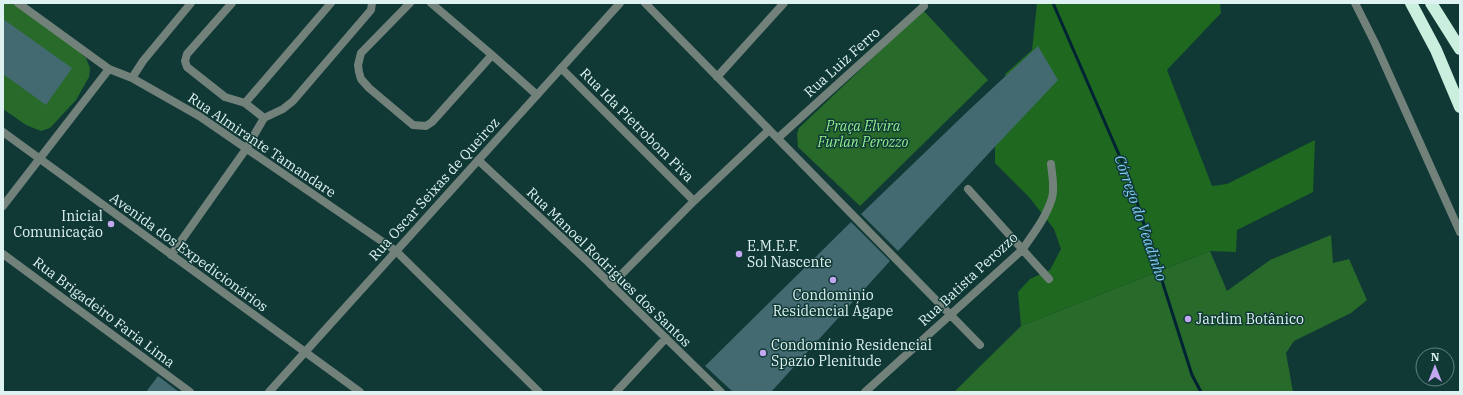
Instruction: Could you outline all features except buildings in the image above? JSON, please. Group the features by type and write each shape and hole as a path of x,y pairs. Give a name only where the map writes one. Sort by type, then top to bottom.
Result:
{"highway":[{"path":"1412,3 1436,50 1460,107"},
{"path":"1431,3 1460,49"}],"street":[{"name":"Rua Almirante Tamandare","path":"18,3 109,69 132,78 199,116 396,251 539,392"},
{"path":"132,78 143,61 191,3"},
{"path":"232,3 187,54 185,61 187,67 225,97 245,104 264,118"},
{"path":"245,104 331,3"},
{"path":"171,255 246,149 264,118 283,109 293,101 371,10 372,3"},
{"path":"410,3 361,53 358,65 361,79 369,88 413,125 426,126 432,122 492,55"},
{"path":"431,3 537,95"},
{"name":"Rua Oscar Seixas de Queiroz","path":"268,392 620,3"},
{"path":"645,3 980,345"},
{"path":"717,77 784,3"},
{"path":"1354,3 1375,43 1460,232"},
{"name":"Rua Luiz Ferro","path":"778,138 924,6"},
{"name":"Rua Ida Pietrobom Piva","path":"561,68 694,201"},
{"path":"3,206 109,69"},
{"path":"611,285 694,201 769,130"},
{"name":"Avenida dos Expedicionários","path":"3,132 360,392"},
{"name":"Rua Manoel Rodrigues dos Santos","path":"478,160 611,285 721,392"},
{"name":"Rua Batista Perozzo","path":"864,392 1022,250 1041,224 1052,198 1053,179 1051,164"},
{"path":"968,189 1049,279"},
{"name":"Rua Brigadeiro Faria Lima","path":"3,254 190,392"},
{"path":"616,392 666,338"}],"green space":[{"path":"3,3 13,3 71,44 86,58 90,68 89,77 76,100 50,128 41,131 26,125 3,109"},
{"path":"1037,3 1220,3 1221,13 1167,70 1212,186 1227,184 1315,140 1313,192 1237,230 1236,252 1210,251 1021,326 1018,292 1030,279 1050,270 1061,249 1054,229 1029,197 995,163 995,129 1012,96 1005,74 1032,50"},
{"name":"Praça Elvira Furlan Perozzo","path":"923,10 988,80 860,206 798,147 797,134 799,128"},
{"name":"Jardim Botânico","path":"1331,235 1333,263 1349,259 1367,300 1351,313 1294,341 1286,353 1293,392 954,392 1021,326 1210,251 1227,291 1270,260"}],"waterway":[{"name":"Córrego do Veadinho","path":"1053,3 1130,180 1192,375 1201,392"}],"place":[{"name":"Inicial Comunicação","path":"111,224"},
{"name":"E.M.E.F. Sol Nascente","path":"739,254"},
{"name":"Condominio Residencial Ágape","path":"833,280"},
{"name":"Jardim Botânico","path":"1188,319"},
{"name":"Condomínio Residencial Spazio Plenitude","path":"763,353"}]}
